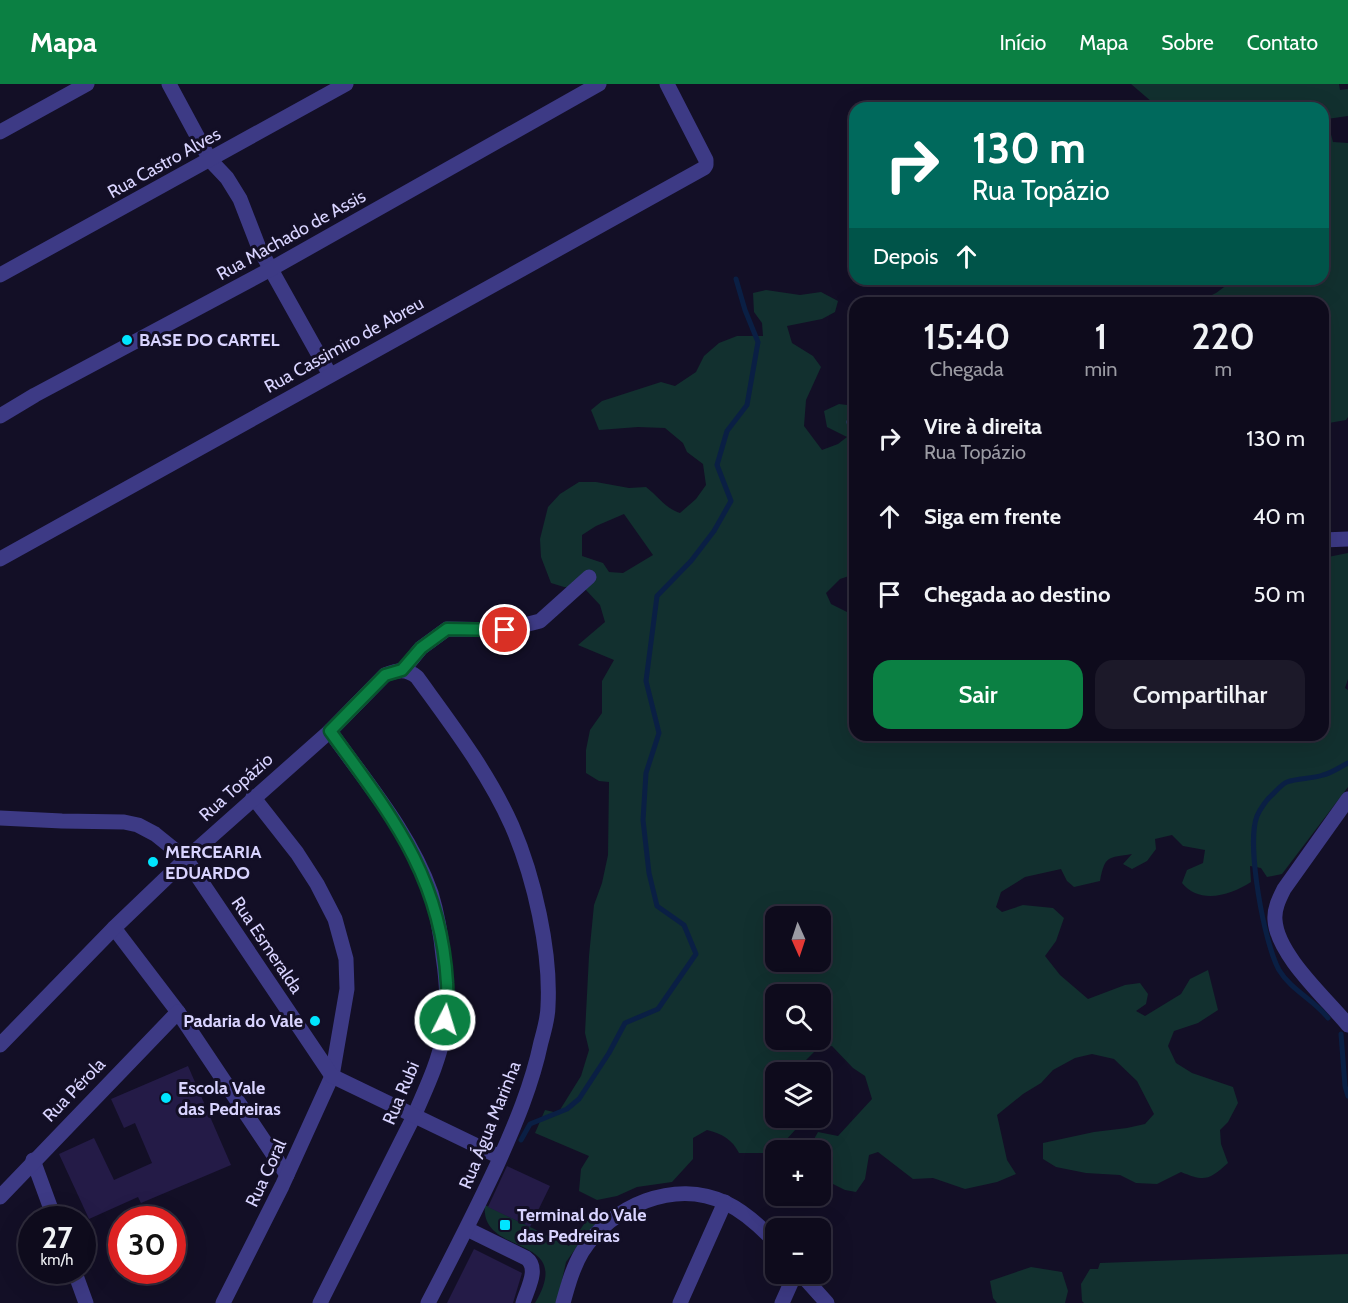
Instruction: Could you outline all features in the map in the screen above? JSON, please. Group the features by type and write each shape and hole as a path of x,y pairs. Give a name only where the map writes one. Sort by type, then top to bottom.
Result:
{"street":[{"path":"0,132 87,84"},
{"path":"169,84 210,160 227,178 240,198 259,248 330,375"},
{"name":"Rua Castro Alves","path":"0,275 346,84"},
{"name":"Rua Machado de Assis","path":"0,416 45,389 271,269 599,84"},
{"name":"Rua Cassimiro de Abreu","path":"0,559 704,168 706,160 667,84"},
{"path":"1329,540 1348,539"},
{"path":"402,670 421,648 447,629 505,630 540,621 589,577"},
{"name":"Rua Topázio","path":"0,1045 114,928 186,859 253,797 330,731 385,675 402,670"},
{"name":"Rua Água Marinha","path":"402,670 411,672 417,677 458,734 477,762 512,825 533,885 545,943 548,1007 536,1068 518,1118 467,1229 428,1303"},
{"name":"Rua Rubi","path":"320,1303 415,1114 443,1037 447,984 440,934 430,893 415,857 391,816 330,731"},
{"name":"Rua Coral","path":"223,1303 287,1175 332,1076 347,989 346,959 335,919 317,884 297,853 253,797"},
{"path":"1348,799 1284,889 1278,901 1275,920 1278,934 1290,957 1348,1025"},
{"name":"Rua Esmeralda","path":"0,818 124,822 138,825 155,834 186,859 332,1076"},
{"path":"114,928 178,1012 287,1175"},
{"name":"Rua Pérola","path":"0,1197 33,1160 178,1012"},
{"path":"332,1076 415,1114 500,1157"},
{"path":"33,1160 50,1206"},
{"path":"563,1303 574,1268 582,1252 605,1224 655,1197 674,1194 700,1195 725,1202 746,1216 765,1234"},
{"path":"680,1303 725,1202"},
{"path":"467,1229 526,1258 531,1263 533,1271 523,1303"},
{"path":"79,1284 86,1303"},
{"path":"782,1303 791,1284"},
{"path":"810,1284 826,1303"}],"green space":[{"path":"1131,84 1339,84 1340,90 1348,89 1348,116 1329,119 1329,102 1152,102"},
{"path":"1329,127 1333,142 1348,143 1348,417 1346,420 1329,423 1329,297 1208,297 1227,285 1329,285"},
{"path":"766,290 800,295 821,292 838,301 835,312 822,319 787,326 792,343 813,356 821,367 806,400 804,426 822,450 838,444 847,437 827,427 824,411 839,404 849,405 849,576 840,579 826,593 831,604 849,613 849,741 1329,741 1329,557 1348,553 1348,679 1345,688 1348,690 1348,787 1282,874 1267,877 1261,868 1250,866 1251,882 1243,887 1216,896 1198,894 1189,890 1182,883 1187,870 1203,863 1205,850 1183,846 1172,835 1155,839 1156,849 1147,861 1132,869 1123,864 1132,854 1109,859 1104,866 1100,881 1074,887 1067,881 1061,869 1025,877 1001,892 996,907 1002,912 1023,905 1053,908 1064,918 1056,941 1045,956 1060,975 1088,999 1125,985 1140,983 1148,994 1146,1004 1136,1011 1145,1016 1181,994 1190,979 1208,970 1218,1010 1198,1023 1174,1031 1168,1046 1176,1063 1192,1073 1233,1087 1238,1103 1228,1122 1220,1130 1221,1144 1228,1163 1211,1176 1201,1178 1181,1172 1157,1184 1136,1183 1120,1175 1086,1173 1056,1167 1043,1159 1043,1143 1145,1124 1154,1114 1137,1081 1114,1059 1092,1054 1075,1058 1053,1070 1041,1083 997,1115 1007,1160 1016,1174 997,1182 965,1189 933,1178 913,1179 878,1152 869,1155 865,1179 856,1192 845,1190 831,1183 831,1140 814,1140 818,1132 838,1136 872,1099 865,1076 853,1068 831,1046 831,984 765,984 765,1050 816,1050 804,1062 765,1062 765,1128 797,1128 786,1140 765,1140 765,1153 739,1153 726,1138 707,1130 693,1138 693,1159 672,1182 637,1187 617,1196 597,1200 579,1191 581,1169 589,1156 535,1133 545,1110 558,1113 581,1076 589,1050 585,1033 589,956 594,905 608,855 609,782 599,781 586,773 586,750 590,730 602,713 602,681 614,660 578,645 605,622 600,605 585,589 551,583 541,557 540,539 548,507 560,494 579,482 596,482 629,488 646,487 666,505 680,513 696,499 706,485 703,464 687,452 683,443 665,428 638,427 599,430 591,410 602,401 661,382 675,386 696,372 704,356 719,343 737,336 763,336 762,323 754,312 753,293","holes":["624,514 653,555 623,573 609,572 603,563 582,556 582,535"]},
{"path":"485,1205 569,1246 595,1208 606,1214 581,1241 566,1262 557,1303 535,1303 545,1281 544,1265 536,1255 524,1247 496,1233 487,1222"},
{"path":"1348,1254 1348,1303 1084,1303 1082,1301 1081,1284 1090,1269 1098,1269 1100,1263"},
{"path":"1031,1267 1062,1272 1068,1291 1065,1303 997,1303 993,1298 990,1281"}],"building":[{"path":"188,1066 231,1165 141,1203 138,1197 118,1206 108,1206 108,1210 96,1216 96,1206 83,1206 59,1154 94,1138 114,1180 152,1163 135,1123 124,1128 111,1099"},
{"path":"507,1166 550,1186 530,1227 488,1207"},
{"path":"474,1249 522,1273 513,1303 447,1303"}],"waterway":[{"path":"521,1140 530,1124 567,1109 579,1099 609,1053 625,1023 658,1009 696,954 684,925 657,906 649,873 643,820 646,773 659,733 646,681 657,596 691,561 714,531 731,501 717,465 727,431 747,405 758,342 736,279"},
{"path":"1328,1018 1284,977 1273,957 1258,893 1254,830 1262,807 1283,784 1326,774 1348,763"},
{"path":"1341,1034 1345,1086 1348,1096"}],"place":[{"name":"BASE DO CARTEL","path":"127,340"},
{"name":"MERCEARIA EDUARDO","path":"153,862"},
{"name":"Padaria do Vale","path":"315,1021"},
{"name":"Escola Vale das Pedreiras","path":"166,1098"},
{"name":"Terminal do Vale das Pedreiras","path":"505,1225"}],"route":[{"path":"445,1020 447,984 440,934 430,893 415,857 391,816 330,731 385,675 402,670 421,648 447,629 505,630"}]}
